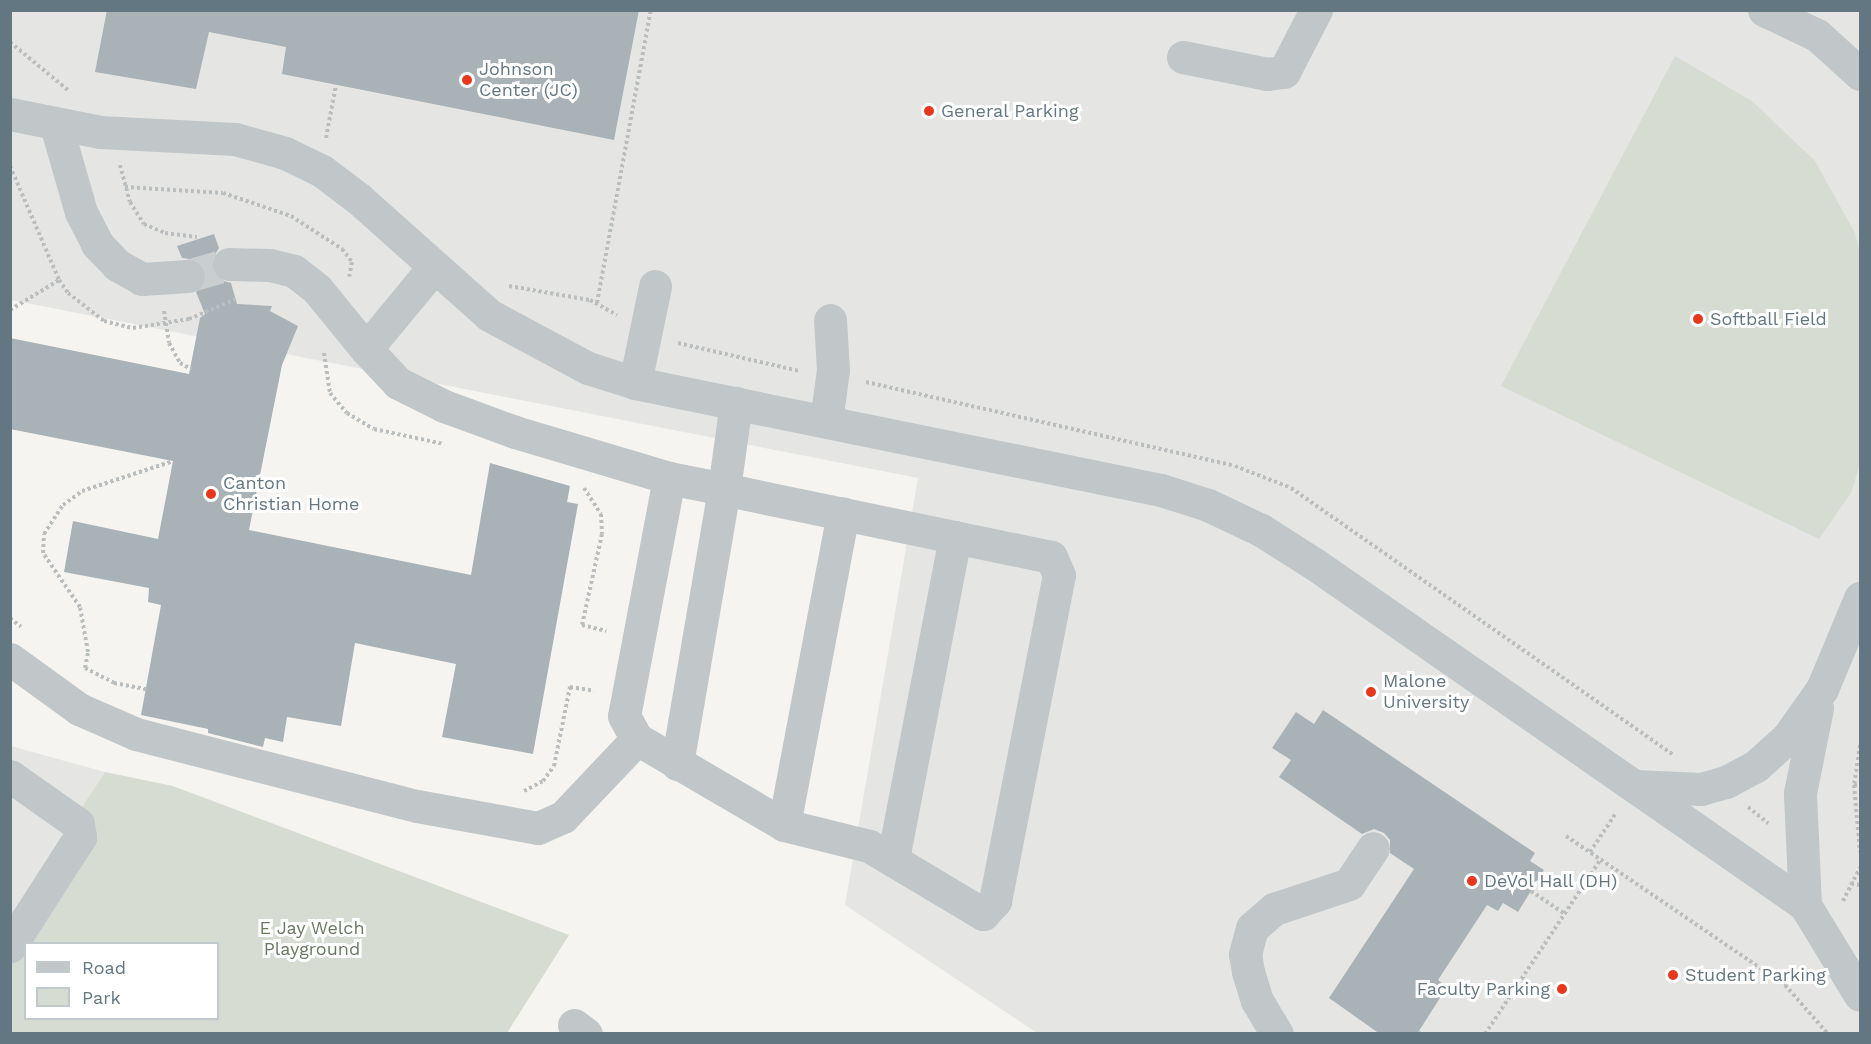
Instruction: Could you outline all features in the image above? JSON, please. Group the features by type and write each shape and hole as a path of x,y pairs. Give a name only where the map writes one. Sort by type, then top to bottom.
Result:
{"lane":[{"path":"1183,57 1268,74 1284,72 1316,10"},
{"path":"1764,10 1818,35 1860,74"},
{"path":"10,114 100,132 235,139 285,153 322,171 359,199 433,268 489,315 537,344 588,368 635,383 1161,490 1208,505 1261,531 1316,565 1804,905 1860,995"},
{"path":"56,125 81,212 97,244 117,265 142,279 174,277"},
{"path":"229,264 270,265 294,271 317,288 366,349 398,383 444,406 669,478 1051,557 1059,575 995,901 983,914 869,846 784,825 636,740 624,717 669,478"},
{"path":"366,349 433,268"},
{"path":"635,383 655,286"},
{"path":"826,421 833,370 830,320"},
{"path":"677,764 724,489 736,403"},
{"path":"784,825 843,514"},
{"path":"893,859 955,537"},
{"path":"1804,905 1800,793 1822,689 1860,598"},
{"path":"19,645 42,685 79,709 136,734 417,806 538,828 563,817 636,740"},
{"path":"1635,786 1701,789 1726,782 1756,766 1788,737 1822,689"},
{"path":"10,776 78,824 80,837 10,946"},
{"path":"1276,1034 1257,1000 1248,972 1245,954 1252,928 1274,909 1349,885 1373,848"}],"path":[{"path":"597,303 651,10"},
{"path":"326,139 336,85"},
{"path":"100,132 119,163 130,202 144,224 165,233 197,237"},
{"path":"10,166 59,280 68,293 104,321 133,328 189,319 240,297"},
{"path":"174,277 165,322 169,343 180,363 191,369"},
{"path":"10,310 59,280"},
{"path":"323,349 330,393 347,413 374,429 447,445"},
{"path":"85,668 88,652 80,607 43,553 44,534 63,506 82,491 173,461"},
{"path":"579,483 601,514 602,534 582,626 610,631 608,641"},
{"path":"10,618 19,645"},
{"path":"75,662 114,683 146,689"},
{"path":"518,794 543,781 554,766 570,687 597,691 599,681"},
{"path":"1860,745 1854,785 1860,852"},
{"path":"1726,782 1737,797 1803,856"},
{"path":"1854,785 1860,785"},
{"path":"1566,836 1785,985 1828,1034"},
{"path":"1485,1034 1601,859"},
{"path":"1845,908 1842,898 1860,867"},
{"path":"1851,883 1860,885"},
{"path":"1531,891 1565,914"}],"shaded area":[{"name":"Malone University","path":"10,11 1860,11 1860,1033 1037,1033 845,905 918,478 11,300"},
{"path":"11,746 105,772 11,916"}],"green space":[{"name":"Softball Field","path":"1675,56 1752,101 1815,161 1855,233 1860,253 1860,464 1851,493 1819,539 1501,386"},
{"name":"E Jay Welch Playground","path":"105,772 173,786 569,935 507,1033 11,1034 10,916"}],"building":[{"name":"Johnson Center (JC)","path":"107,10 639,10 614,140 282,74 286,47 209,32 196,89 95,72"},
{"name":"Canton Christian Home","path":"214,234 219,248 210,263 212,272 220,280 231,283 237,304 272,306 270,311 298,326 282,365 249,530 471,575 490,463 570,486 567,502 578,504 533,754 442,737 456,664 355,643 341,726 287,717 283,742 265,738 263,747 208,733 208,729 141,715 161,605 148,602 149,588 64,572 73,521 158,539 173,461 10,429 10,338 189,374 200,318 205,314 196,292 204,285 207,274 197,260 182,258 177,246"},
{"name":"DeVol Hall (DH)","path":"1323,710 1535,853 1530,861 1544,870 1518,912 1503,903 1498,911 1487,905 1438,980 1447,987 1417,1034 1380,1034 1329,998 1414,869 1390,853 1390,840 1384,833 1374,829 1362,834 1279,777 1291,760 1272,748 1296,712 1314,724"}],"tunnel":[{"path":"188,276 229,264"}],"place":[{"name":"Johnson Center (JC)","path":"467,80"},
{"name":"General Parking","path":"929,111"},
{"name":"Softball Field","path":"1698,319"},
{"name":"Canton Christian Home","path":"211,494"},
{"name":"Malone University","path":"1371,692"},
{"name":"DeVol Hall (DH)","path":"1472,881"},
{"name":"Student Parking","path":"1673,975"},
{"name":"Faculty Parking","path":"1562,989"}]}
